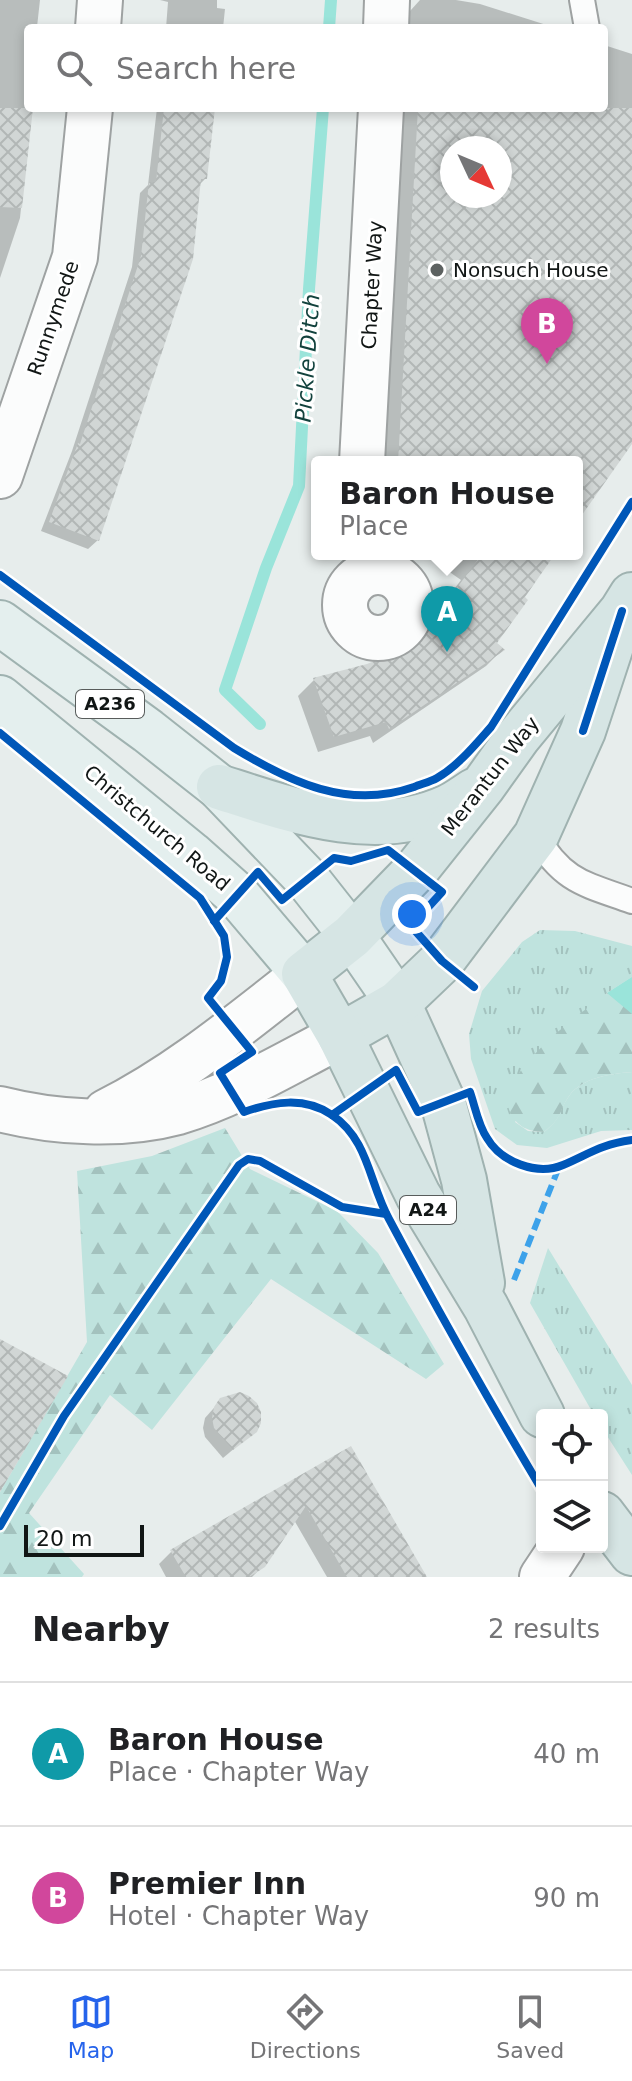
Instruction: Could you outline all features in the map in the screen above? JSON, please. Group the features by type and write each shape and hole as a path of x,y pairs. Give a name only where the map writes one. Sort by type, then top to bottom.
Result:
{"highway":[{"name":"Merantun Way","path":"304,974 352,936 416,870 518,737 627,603"},
{"name":"Merantun Way","path":"340,1036 398,1003 442,961 536,836 583,731 627,603"},
{"path":"518,737 511,761 513,784 536,836"},
{"path":"219,787 271,804 342,821 368,822 411,818 448,808 483,786"},
{"name":"Christchurch Road","path":"304,974 340,1036 418,1195 486,1307 539,1409"},
{"name":"Christchurch Road","path":"398,1003 443,1102 464,1180 486,1307"},
{"path":"608,1522 632,1553"}],"main road":[{"name":"Christchurch Road","path":"0,623 219,787 297,868 352,936 398,1003"},
{"name":"Christchurch Road","path":"0,698 237,895 304,974"}],"street":[{"path":"98,24 100,0"},
{"path":"386,24 387,0"},
{"name":"Runnymede","path":"0,476 75,257 90,112"},
{"name":"Chapter Way","path":"362,456 381,112"},
{"path":"90,1121 158,1084 201,1055 304,974"},
{"path":"0,1109 90,1121 137,1120 177,1112 231,1092 340,1036"},
{"path":"542,1577 558,1553"}],"lane":[{"path":"582,0 586,24"},
{"path":"536,836 550,859 571,877 632,901"}],"green space":[{"path":"540,930 575,931 632,946 632,977 607,993 515,1122 528,1131 544,1132 557,1119 569,1096 582,1085 606,1075 632,1072 632,1130 601,1131 547,1148 517,1145 495,1129 471,1059 469,1034 482,991 522,942"},
{"path":"632,977 632,1072 606,1075 582,1085 569,1096 557,1118 544,1132 520,1125 510,1112 509,1095 517,1077 532,1057 575,1018"},
{"path":"225,1128 250,1169 337,1211 378,1253 444,1364 426,1379 271,1279 152,1430 110,1395 29,1513 84,1574 82,1577 0,1577 0,1492 87,1342 77,1171 152,1156"},
{"path":"548,1248 632,1385 632,1475 608,1437 608,1409 591,1409 530,1303"}],"water":[{"path":"632,977 632,1014 607,993"}],"building":[{"path":"0,108 24,108 24,112 33,112 22,208 0,207"},
{"path":"608,108 632,108 632,444 583,513 583,456 398,456 418,112 608,112"},
{"path":"164,112 215,112 207,179 201,179 193,259 99,541 49,522 80,444 141,256 149,182 156,182"},
{"path":"478,560 551,560 525,597 528,600 497,643 505,650 389,729 386,722 334,737 313,678 367,664 396,652 450,614 442,608"},
{"path":"0,1339 68,1376 0,1492"},
{"path":"240,1392 257,1403 261,1423 257,1432 233,1450 214,1428 212,1418 220,1398"},
{"path":"351,1446 427,1577 347,1577 306,1506 265,1567 249,1577 186,1577 170,1550"}],"waterway":[{"name":"Pickle Ditch","path":"329,24 331,0"},
{"name":"Pickle Ditch","path":"260,724 225,690 266,568 299,486 309,289 323,112"}],"marked path":[{"path":"514,1280 559,1167"}],"cycle path":[{"path":"0,575 234,748 276,772 320,789 343,794 390,793 428,782 445,773 491,727 632,502"},
{"path":"583,731 622,611"},
{"path":"0,733 200,898 224,936 227,957 221,981 208,998 252,1052 220,1073 244,1112 277,1104 311,1105 332,1115 354,1137 389,1219 537,1481"},
{"path":"214,921 258,872 282,900 334,858 351,861 388,850 442,892 411,926 442,961 474,987"},
{"path":"332,1115 396,1070 418,1112 470,1092 479,1121 493,1147 520,1165 553,1168 603,1147 632,1140"},
{"path":"0,1526 64,1416 239,1165 248,1159 260,1161 342,1207 386,1214"}],"place":[{"name":"Nonsuch House","path":"437,270"},
{"name":"Premier Inn","path":"547,364"},
{"name":"Baron House","path":"447,652"}]}
